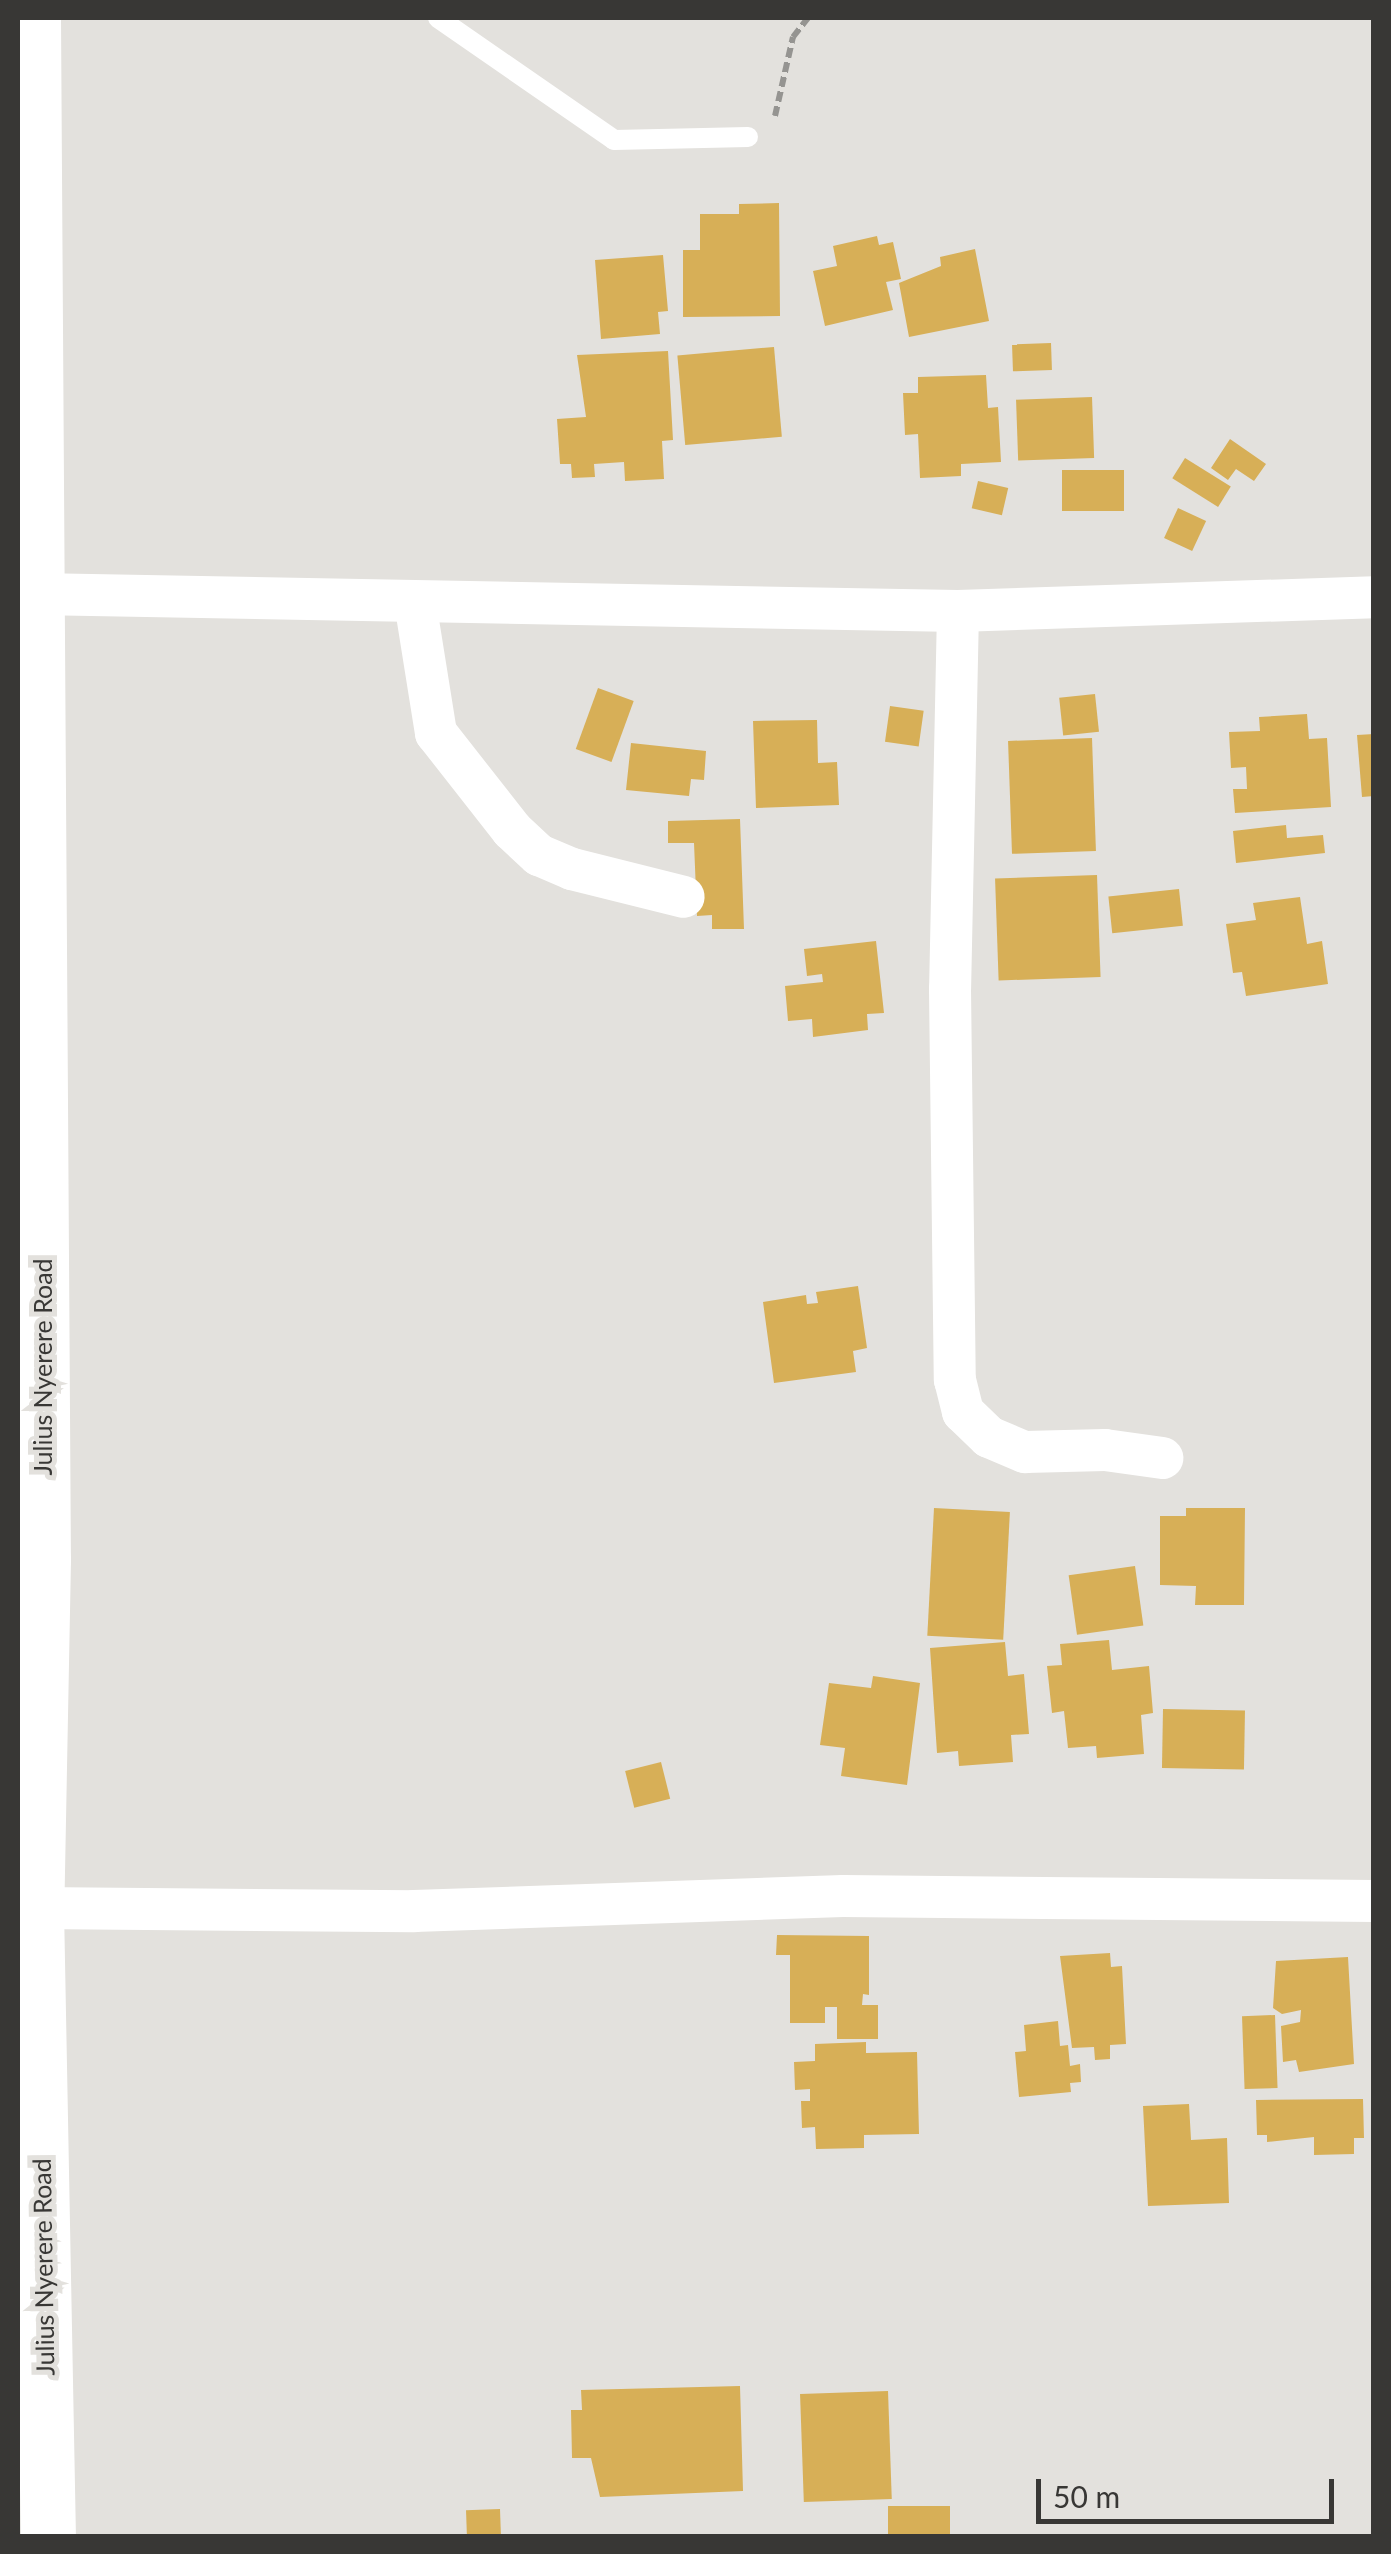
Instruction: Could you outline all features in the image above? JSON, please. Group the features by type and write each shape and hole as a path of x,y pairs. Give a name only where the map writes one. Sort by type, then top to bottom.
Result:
{"highway":[{"name":"Julius Nyerere Road","path":"33,18 25,370 36,594 30,1559 48,2536"}],"street":[{"path":"36,594 958,610 1374,597"},
{"path":"415,602 436,734 512,830 539,855 572,869 684,897"},
{"path":"958,610 950,989 955,1380 963,1412 989,1436 1025,1452 1104,1450 1162,1458"},
{"path":"36,1908 414,1911 843,1896 1374,1900"}],"lane":[{"path":"438,18 614,140 748,137"}],"path":[{"path":"775,116 793,37 808,18"}],"building":[{"path":"779,203 780,316 683,317 683,250 700,250 700,214 739,214 739,204"},
{"path":"877,236 879,245 893,242 901,279 886,282 893,310 825,326 813,271 837,266 833,246"},
{"path":"975,249 989,321 909,337 899,283 941,266 940,257"},
{"path":"663,255 668,311 658,312 660,334 601,339 595,260"},
{"path":"1051,343 1052,370 1013,371 1012,344"},
{"path":"774,347 782,437 685,445 677,355"},
{"path":"668,351 673,440 662,441 664,479 625,481 624,462 594,464 595,477 572,478 571,464 560,464 557,419 586,417 577,355"},
{"path":"986,375 988,408 998,407 1001,462 961,464 961,476 920,478 918,434 905,435 903,393 918,393 918,377"},
{"path":"1092,397 1094,458 1018,461 1016,400"},
{"path":"1230,439 1266,464 1254,481 1236,469 1228,480 1211,468"},
{"path":"1185,458 1231,487 1218,507 1172,478"},
{"path":"1062,470 1124,470 1124,511 1062,511"},
{"path":"978,481 1008,488 1002,515 972,508"},
{"path":"1178,508 1206,521 1192,551 1164,538"},
{"path":"598,688 634,701 611,762 576,749"},
{"path":"1095,694 1099,732 1063,736 1059,698"},
{"path":"890,706 924,711 919,746 885,742"},
{"path":"1307,714 1309,739 1327,738 1331,807 1235,813 1233,789 1247,789 1246,767 1231,768 1229,732 1260,731 1259,717"},
{"path":"817,720 818,763 837,762 839,805 756,808 753,721"},
{"path":"1374,734 1374,796 1362,797 1357,735"},
{"path":"1092,738 1096,851 1012,854 1008,741"},
{"path":"631,743 706,751 704,780 691,779 689,796 626,790"},
{"path":"740,819 744,929 712,929 712,915 697,916 694,843 668,843 668,821"},
{"path":"1286,825 1287,838 1323,835 1325,853 1236,863 1233,831"},
{"path":"1097,875 1101,977 999,980 995,879"},
{"path":"1179,889 1183,926 1112,933 1108,896"},
{"path":"1300,897 1307,944 1322,941 1328,984 1246,996 1242,972 1233,973 1226,924 1256,920 1253,903"},
{"path":"876,941 884,1013 867,1014 868,1030 813,1037 812,1019 788,1021 785,986 823,982 822,974 807,976 804,949"},
{"path":"858,1286 867,1348 853,1351 856,1372 774,1383 763,1302 806,1295 807,1304 818,1303 816,1292"},
{"path":"934,1508 1010,1512 1003,1640 927,1636"},
{"path":"1186,1508 1245,1508 1244,1605 1195,1605 1196,1586 1160,1585 1160,1516 1186,1516"},
{"path":"1135,1566 1143,1625 1077,1635 1069,1575"},
{"path":"1109,1640 1112,1670 1149,1666 1153,1713 1141,1715 1144,1754 1097,1758 1096,1746 1068,1748 1064,1711 1052,1713 1047,1666 1062,1665 1060,1644"},
{"path":"1005,1642 1008,1676 1024,1674 1029,1734 1011,1735 1013,1762 959,1766 958,1751 937,1753 930,1648"},
{"path":"873,1676 920,1683 907,1785 841,1776 845,1748 820,1745 829,1683 871,1688"},
{"path":"1163,1709 1245,1710 1244,1769 1162,1768"},
{"path":"661,1762 670,1799 634,1808 625,1771"},
{"path":"777,1935 869,1936 869,1995 863,1994 862,2005 878,2005 878,2039 837,2039 837,2007 825,2007 825,2023 790,2023 790,1955 776,1955"},
{"path":"1110,1953 1111,1967 1122,1966 1126,2044 1110,2045 1110,2059 1095,2060 1094,2047 1072,2048 1060,1956"},
{"path":"1348,1957 1354,2064 1299,2072 1296,2060 1283,2062 1281,2026 1300,2022 1301,2010 1282,2014 1273,2008 1276,1961"},
{"path":"1275,2015 1278,2088 1245,2089 1242,2016"},
{"path":"1058,2021 1060,2046 1068,2045 1070,2066 1080,2064 1081,2082 1070,2083 1071,2092 1019,2097 1015,2052 1026,2051 1024,2025"},
{"path":"866,2042 866,2053 917,2052 919,2134 864,2135 864,2148 816,2149 815,2127 802,2128 801,2101 810,2101 810,2089 795,2090 794,2062 815,2061 815,2044"},
{"path":"1363,2099 1364,2138 1354,2138 1354,2154 1314,2155 1314,2137 1267,2142 1267,2135 1257,2135 1256,2100"},
{"path":"1189,2104 1191,2140 1227,2138 1229,2203 1148,2206 1143,2106"},
{"path":"740,2386 743,2491 600,2497 591,2458 572,2458 571,2410 582,2410 581,2390"},
{"path":"888,2391 892,2499 804,2502 800,2394"},
{"path":"888,2506 950,2506 950,2536 888,2536"},
{"path":"500,2509 501,2536 467,2536 466,2510"}]}
